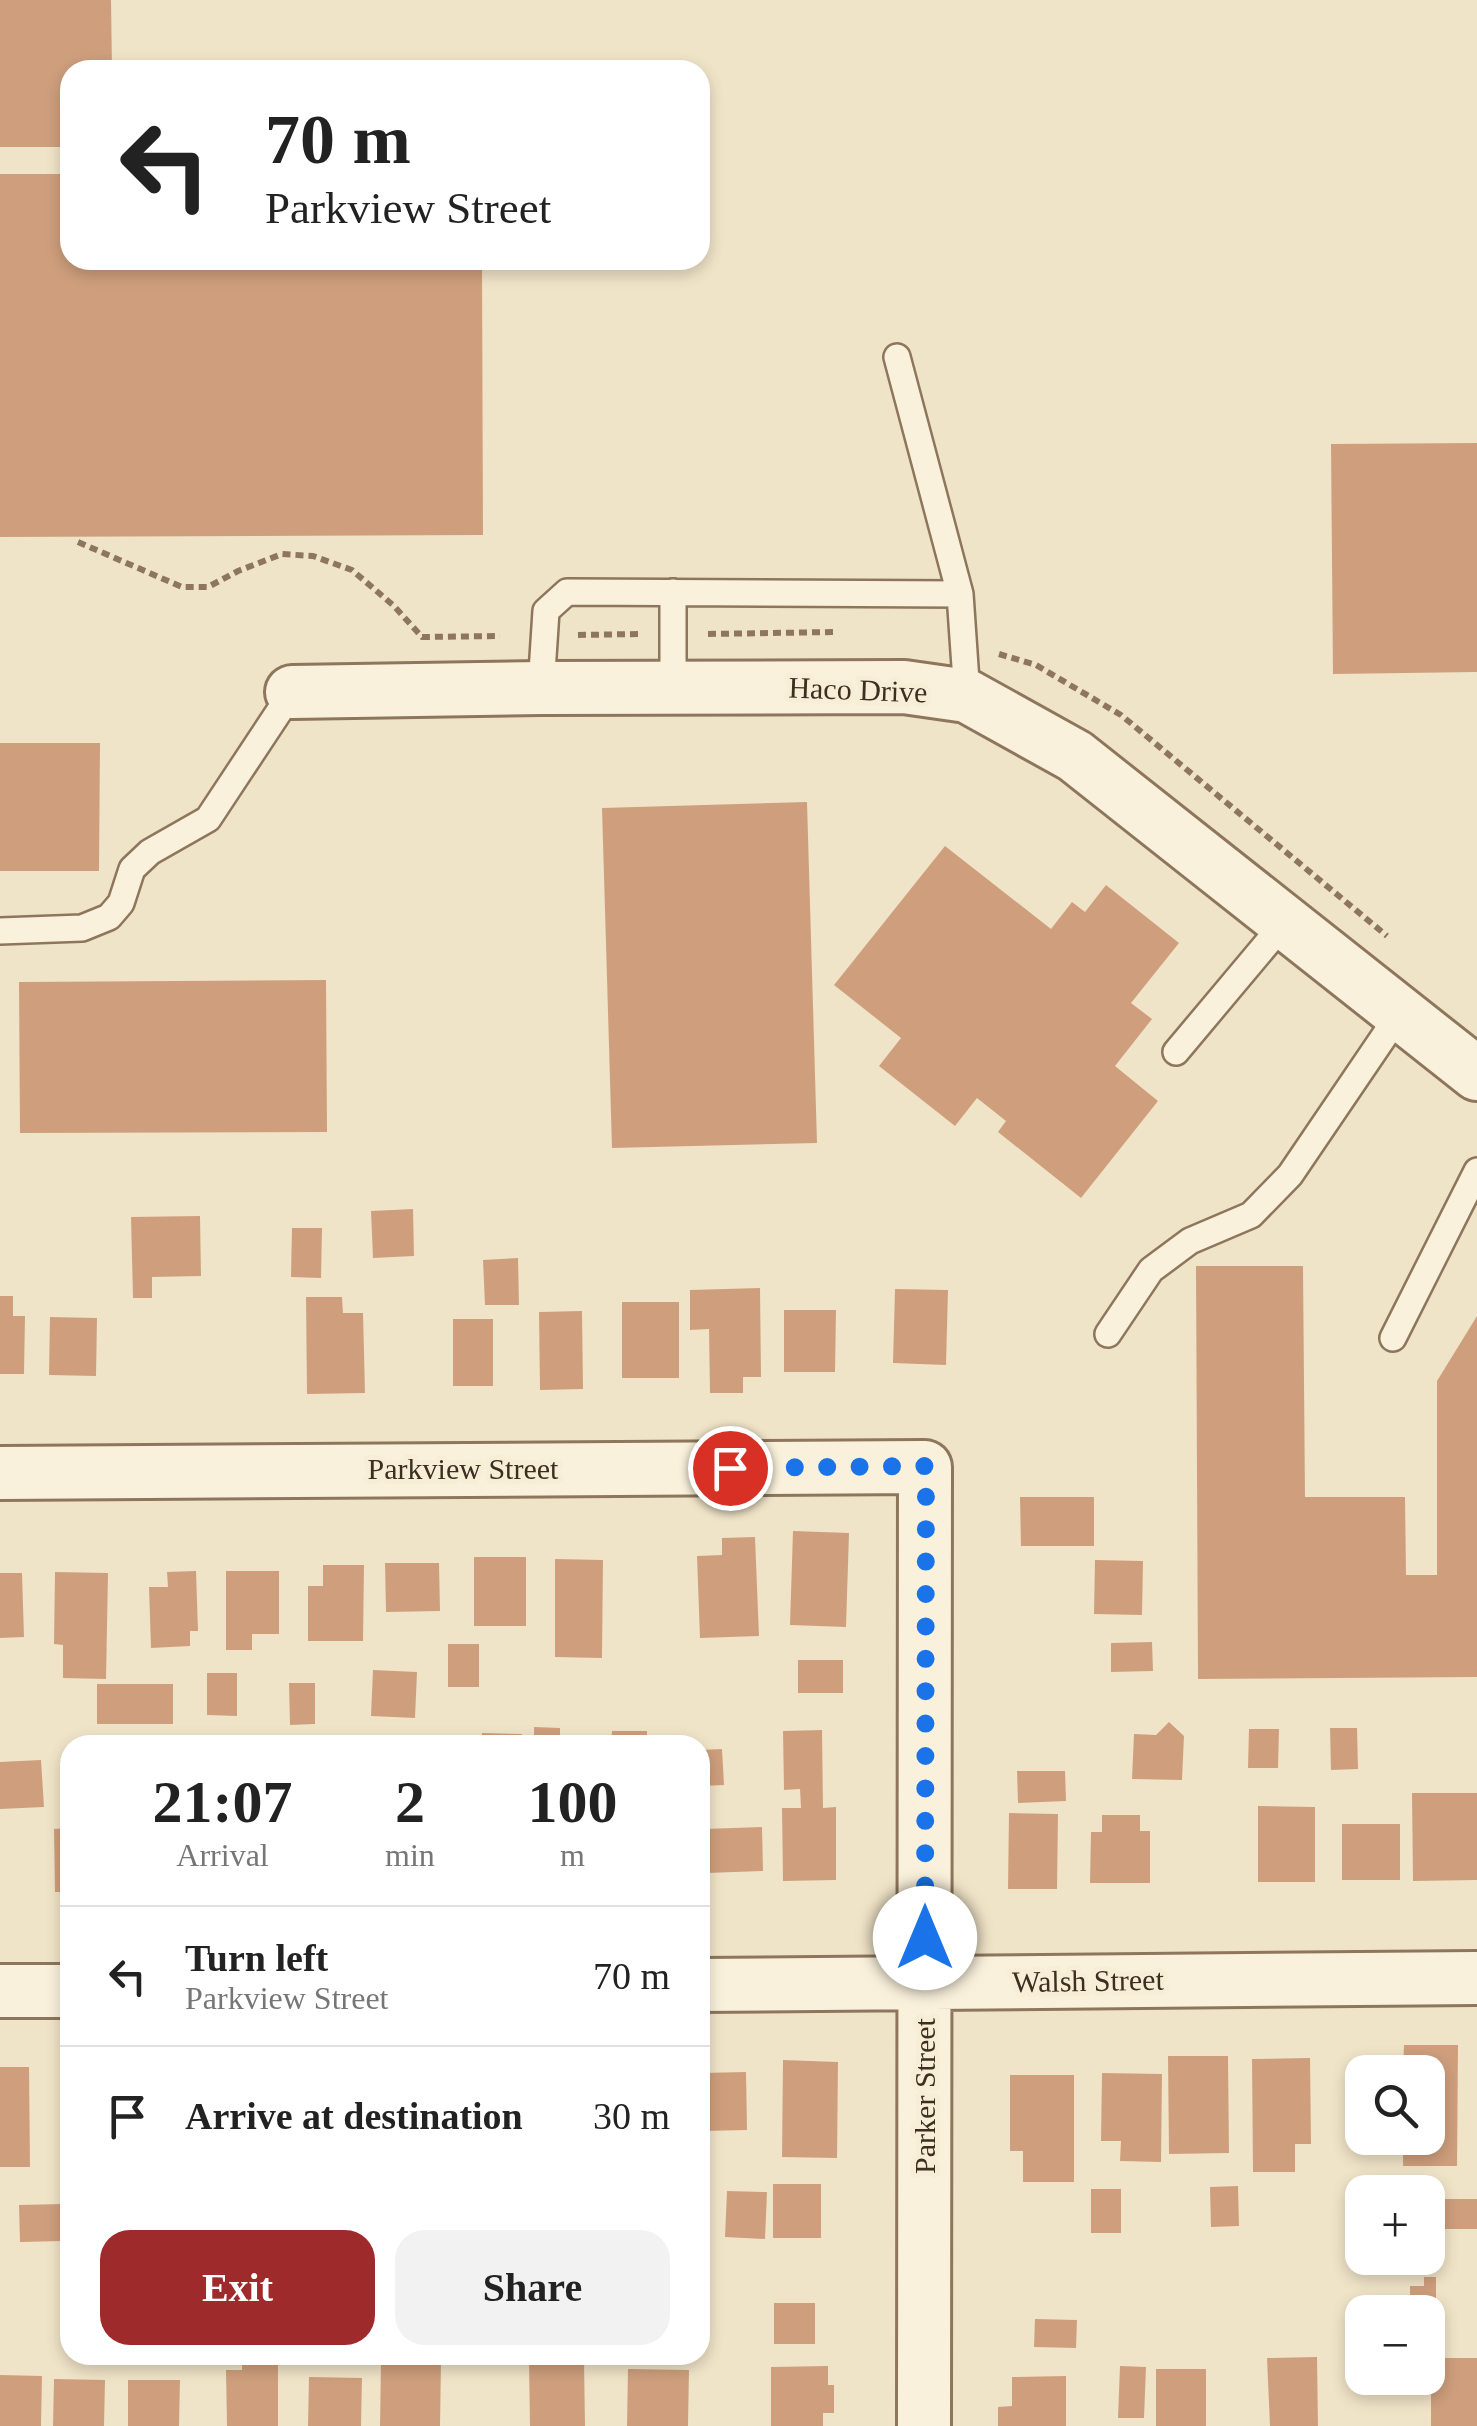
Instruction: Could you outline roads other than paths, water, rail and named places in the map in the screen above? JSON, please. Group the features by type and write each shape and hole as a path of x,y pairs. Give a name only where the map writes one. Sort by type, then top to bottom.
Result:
{"street":[{"name":"Haco Drive","path":"292,692 904,687 967,696 1074,756 1477,1074"},
{"name":"Parkview Street","path":"0,1473 926,1466"},
{"name":"Parker Street","path":"924,2426 926,1466"},
{"name":"Walsh Street","path":"710,1985 1477,1978"},
{"path":"0,1992 60,1991"}],"lane":[{"path":"897,357 960,594 967,696"},
{"path":"541,688 546,611 567,592 960,594"},
{"path":"672,592 672,687"},
{"path":"0,931 82,928 109,917 121,903 132,868 150,852 208,820 292,692"},
{"path":"1176,1052 1285,922"},
{"path":"1108,1334 1151,1270 1190,1241 1251,1215 1290,1175 1400,1013"},
{"path":"1393,1338 1477,1171"}]}
